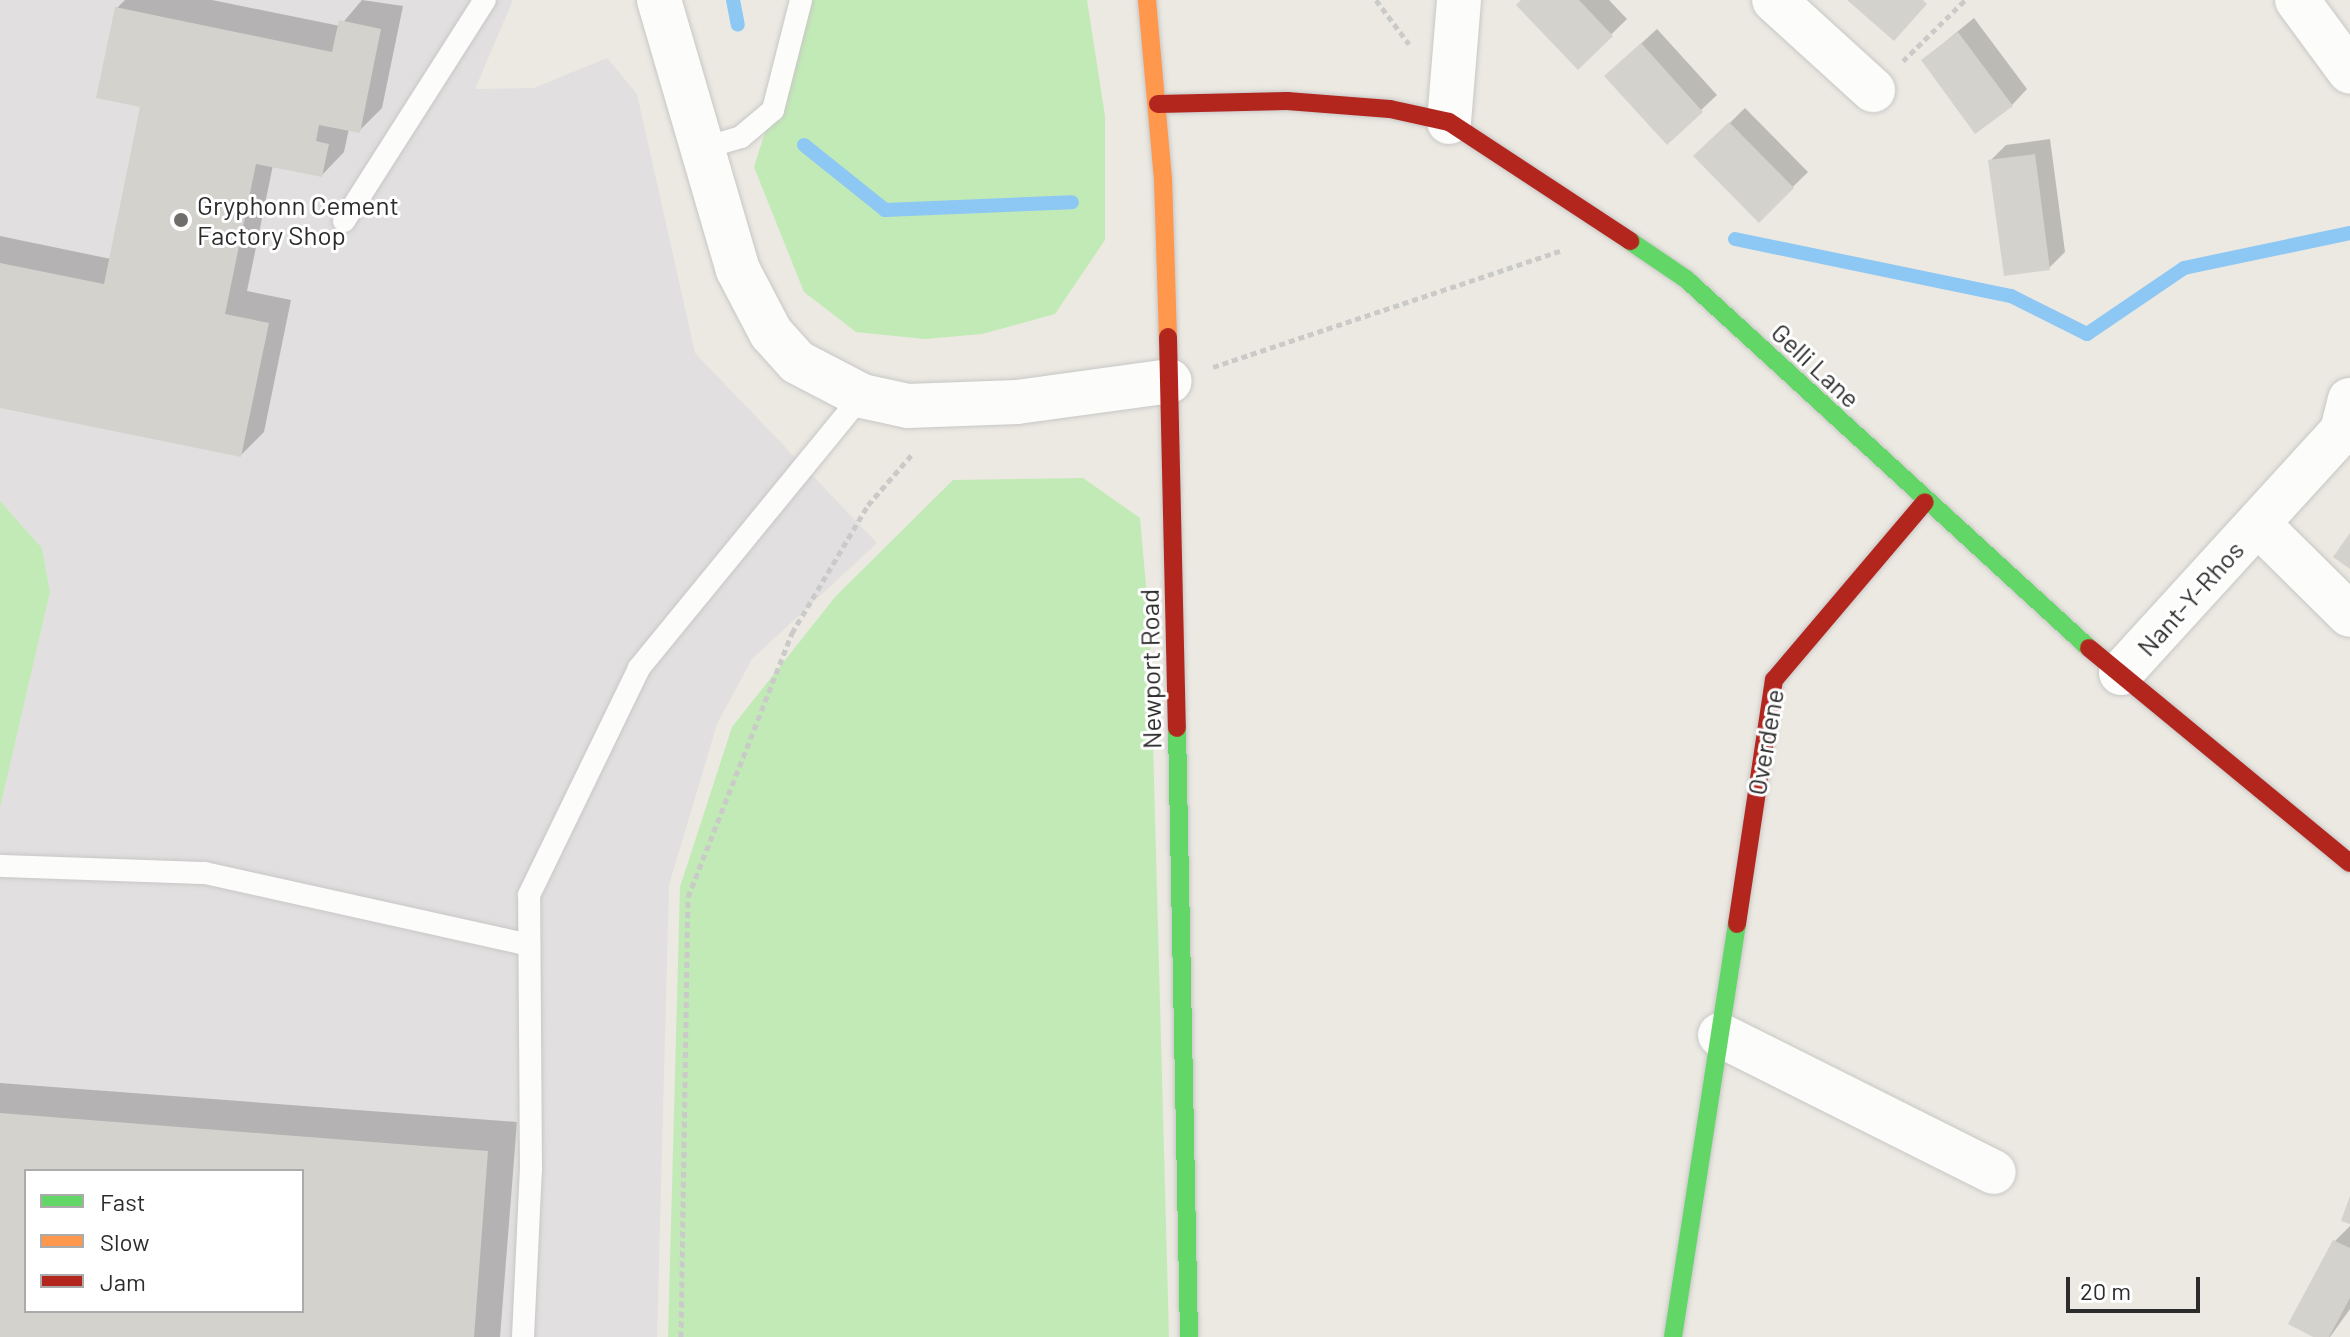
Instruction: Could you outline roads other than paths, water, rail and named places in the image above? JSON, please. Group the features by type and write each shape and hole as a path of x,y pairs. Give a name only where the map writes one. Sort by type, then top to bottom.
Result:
{"street":[{"path":"659,0 738,270 771,333 797,362 862,396 951,407 1097,394 1170,381"},
{"name":"Newport Road","path":"1147,0 1158,104 1170,381 1189,1337"},
{"path":"1449,122 1459,0"},
{"path":"1774,0 1873,90"},
{"path":"2297,0 2350,72"},
{"name":"Gelli Lane","path":"1158,104 1287,101 1390,109 1449,122 1686,279 2033,602 2350,863"},
{"name":"Nant-Y-Rhos","path":"2121,673 2342,431 2350,400"},
{"name":"Overdene","path":"1673,1337 1774,680 1925,502"},
{"name":"Nant-Y-Rhos","path":"2258,524 2350,615"},
{"path":"1720,1035 1994,1172"}],"lane":[{"path":"344,221 485,0"},
{"path":"701,149 741,137 773,110 801,0"},
{"path":"523,1337 531,1170 529,895 639,668 862,396"},
{"path":"0,866 205,873 529,945"}],"waterway":[{"path":"733,0 738,25"},
{"path":"804,145 885,210 1072,202"},
{"path":"1735,239 2011,296 2087,334 2184,268 2350,233"}],"place":[{"name":"Gryphonn Cement Factory Shop","path":"181,220"}]}
